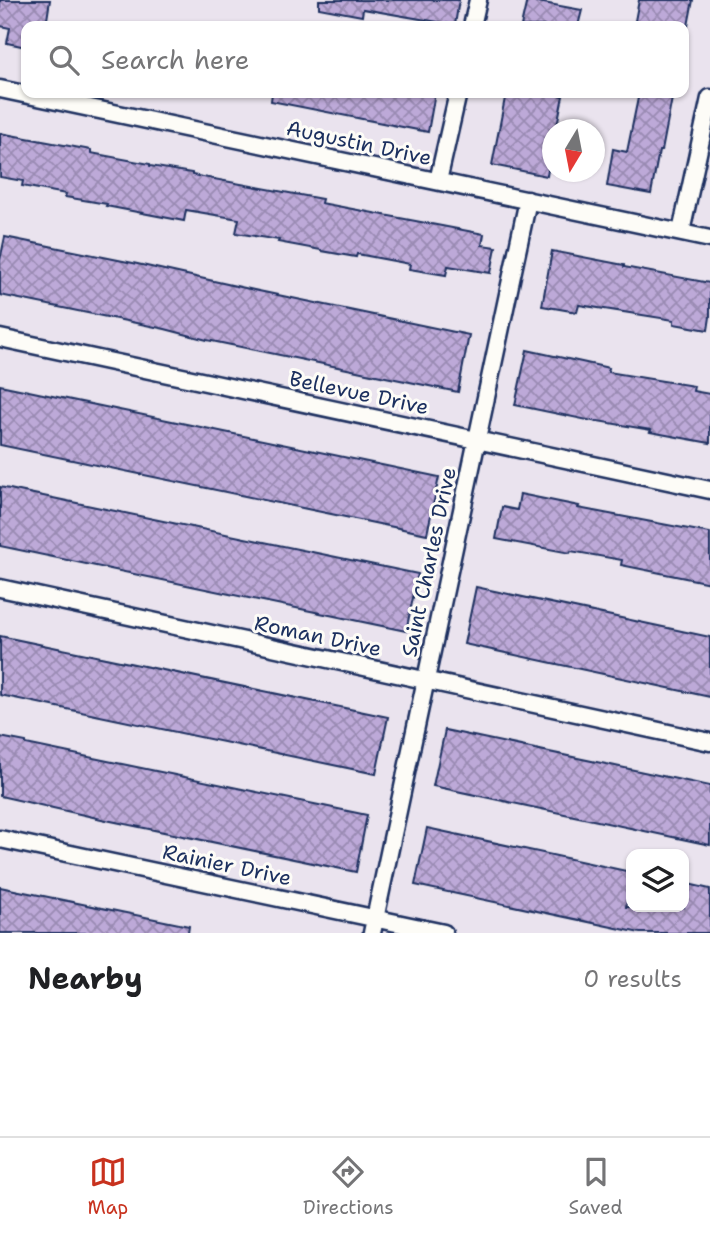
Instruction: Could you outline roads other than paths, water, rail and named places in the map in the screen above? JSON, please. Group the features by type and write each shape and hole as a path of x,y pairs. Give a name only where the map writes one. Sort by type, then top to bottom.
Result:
{"street":[{"path":"473,21 478,0"},
{"name":"Augustin Drive","path":"0,89 21,93"},
{"name":"Augustin Drive","path":"43,98 710,239"},
{"path":"438,181 457,98"},
{"path":"681,232 710,98"},
{"name":"Saint Charles Drive","path":"374,925 528,200"},
{"name":"Bellevue Drive","path":"0,338 710,490"},
{"name":"Roman Drive","path":"0,589 710,742"},
{"name":"Rainier Drive","path":"0,839 374,925 444,933"}]}
